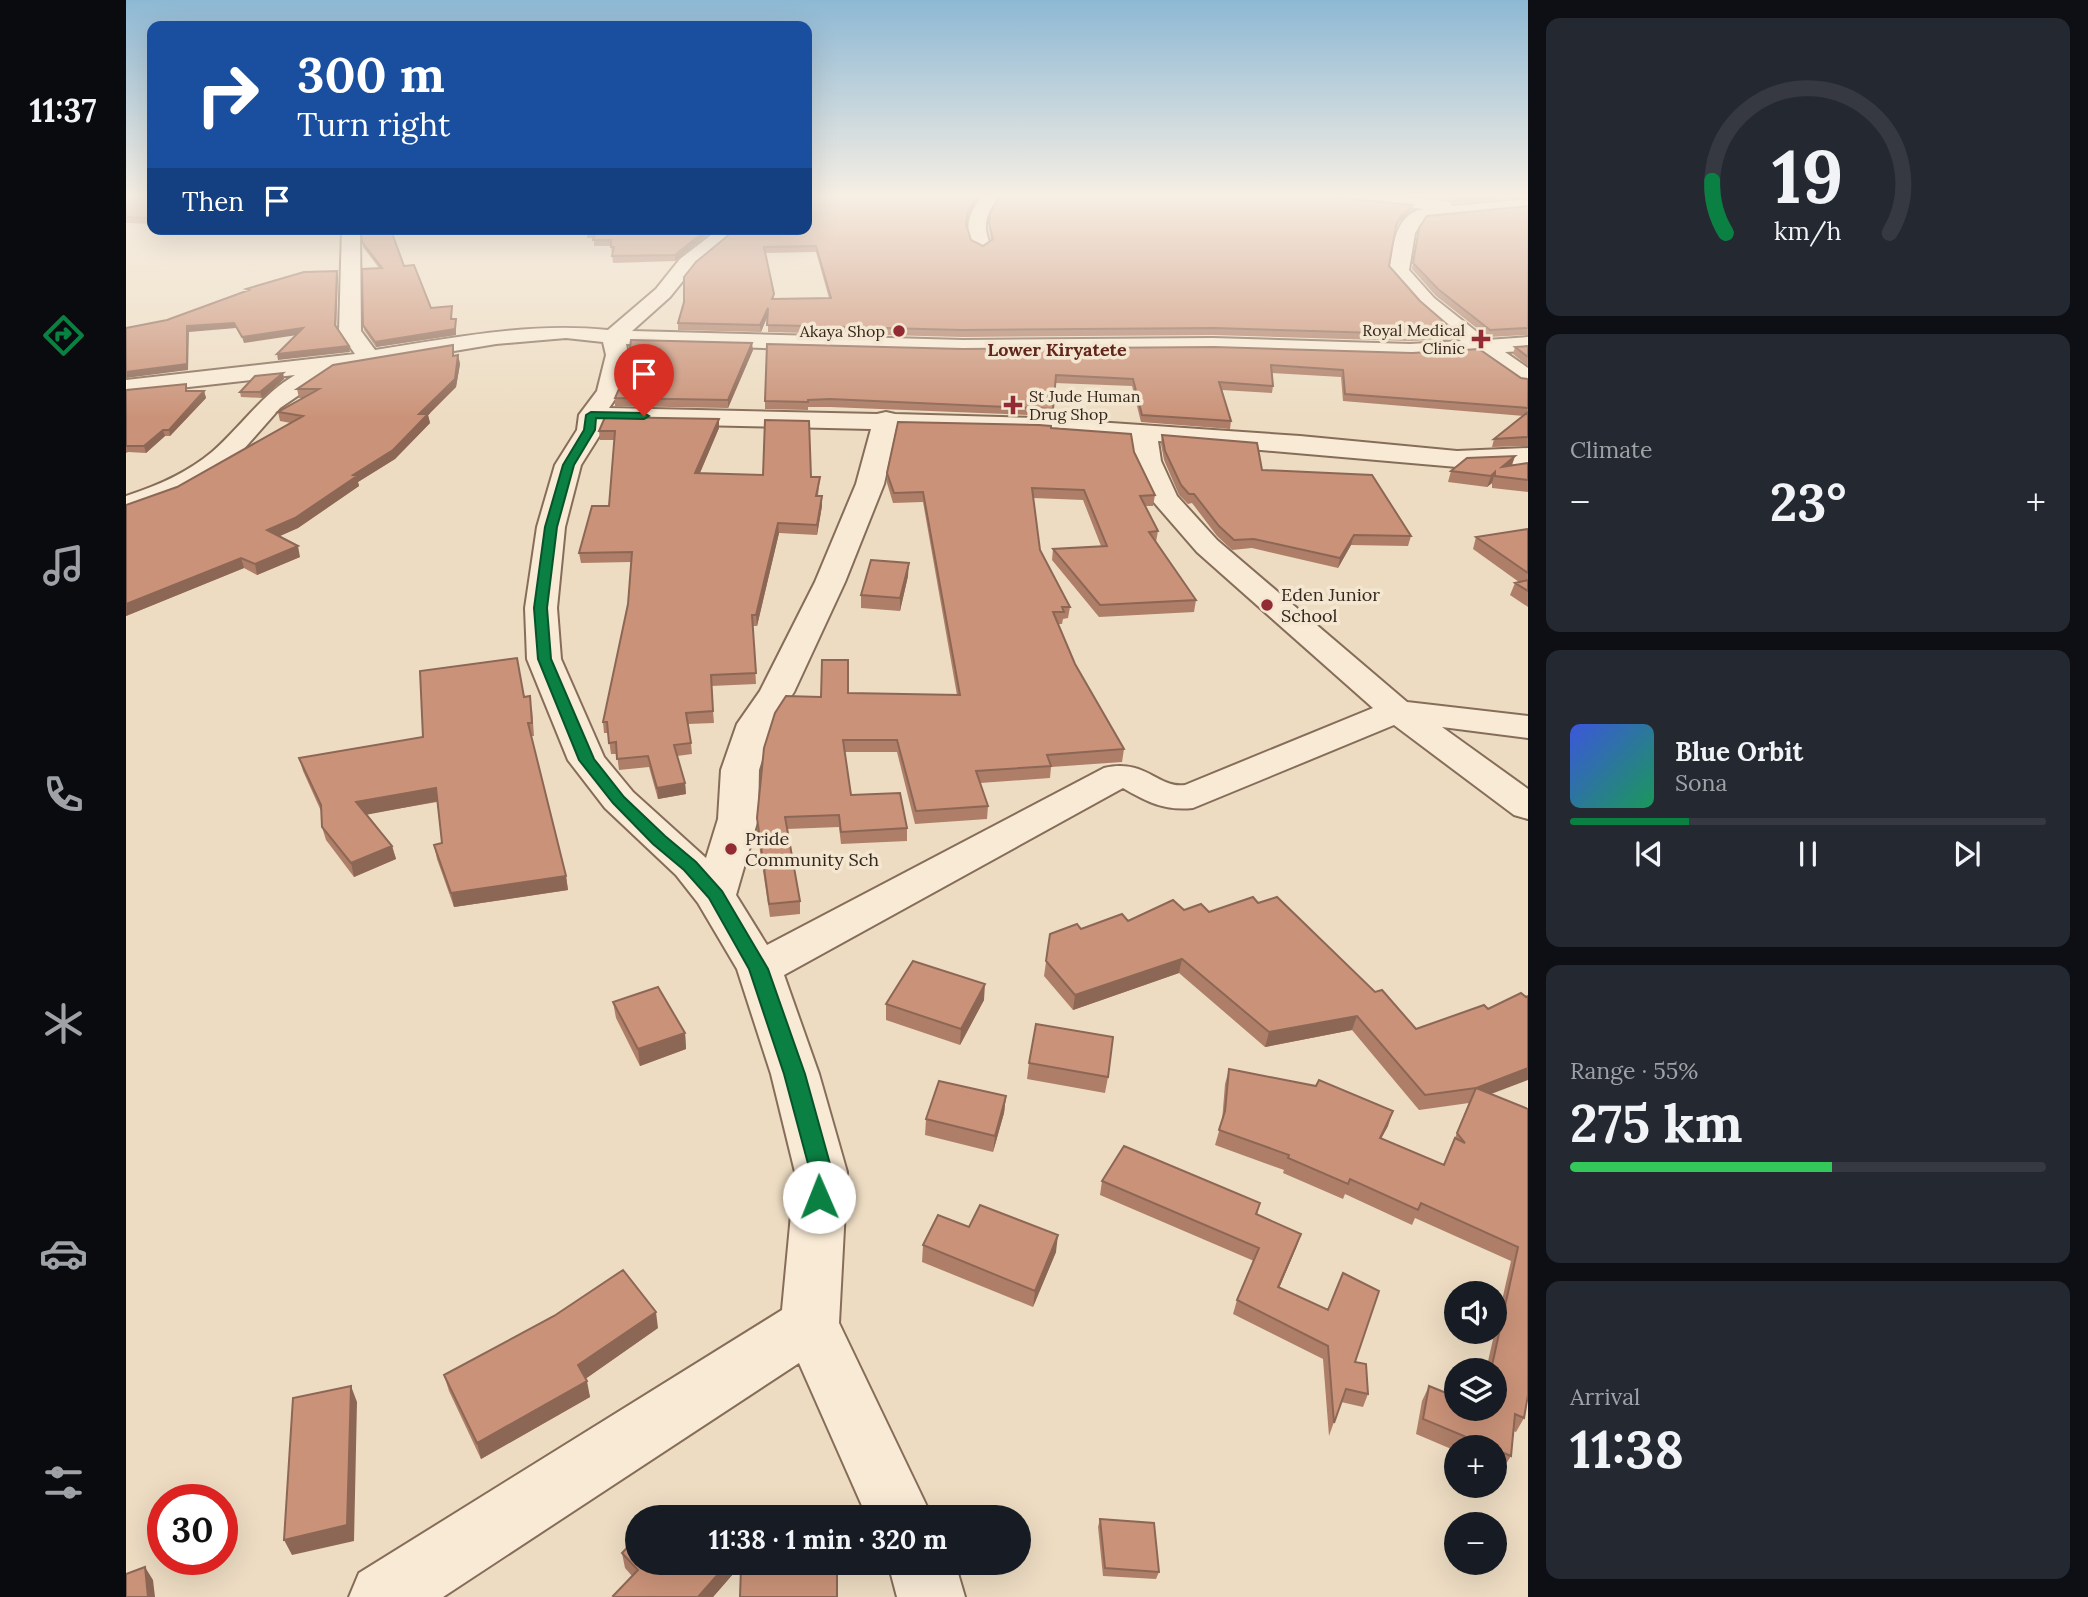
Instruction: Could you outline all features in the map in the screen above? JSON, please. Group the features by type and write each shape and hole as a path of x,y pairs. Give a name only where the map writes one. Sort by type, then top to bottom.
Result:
{"street":[{"path":"351,270 350,331 370,359"},
{"path":"613,337 663,293 682,270"},
{"path":"1399,270 1437,311 1483,347 1528,377"},
{"path":"126,387 334,364 508,336 566,332 613,337 963,347 1213,345 1410,351 1528,344"},
{"path":"613,337 617,355 609,392 591,415 590,430 569,465 551,527 541,608 544,659 587,760 619,800 690,866 715,895 759,969 794,1074 821,1171 810,1324 894,1505"},
{"path":"126,505 152,498 202,473 232,447 266,407 309,376 334,364"},
{"path":"591,415 886,419 1038,425 1300,444 1457,459 1528,456"},
{"path":"715,895 738,819 740,770 755,724 776,692 830,582 870,484 886,419"},
{"path":"1144,434 1148,461 1165,499 1206,547 1397,711 1528,807"},
{"path":"759,969 1105,781 1127,776 1135,778 1157,795 1167,798 1194,796 1397,711 1528,727"},
{"path":"383,1597 810,1324"},
{"path":"925,1575 931,1597"}],"building":[{"path":"362,270 416,270 431,308 452,306 451,319 456,319 455,329 375,342 363,325"},
{"path":"690,270 769,270 774,294 772,299 831,298 823,270 1392,270 1420,301 1456,332 1412,334 1214,328 963,330 767,325 768,308 760,325 678,323 684,302 684,277"},
{"path":"1419,270 1528,270 1528,328 1490,330 1438,289"},
{"path":"337,271 335,325 349,346 277,354 303,328 242,337 234,323 187,326 187,364 126,372 126,328 167,320 249,290 246,289 304,272"},
{"path":"631,340 752,343 728,400 615,398 627,371"},
{"path":"767,344 963,349 1214,347 1412,353 1479,349 1521,378 1528,379 1528,408 1345,394 1343,370 1271,365 1273,386 1219,382 1231,421 1142,415 1133,379 1056,375 1053,409 830,399 808,402 765,401"},
{"path":"453,345 453,356 458,355 455,379 419,414 428,414 393,450 353,475 357,476 295,518 267,530 298,546 255,564 241,558 126,604 126,505 177,487 303,416 278,412 319,389 297,389 333,365"},
{"path":"1528,346 1528,357 1515,347"},
{"path":"283,373 260,392 240,392 255,376"},
{"path":"186,384 186,391 204,391 169,430 163,430 144,446 126,446 126,390"},
{"path":"1528,412 1528,437 1494,439"},
{"path":"605,417 719,419 695,473 763,475 765,420 809,421 811,477 820,477 816,496 822,496 817,525 778,523 756,615 752,615 756,673 711,675 713,711 686,713 691,743 674,745 685,783 657,788 648,756 617,759 616,742 609,743 607,722 603,722 628,604 632,552 579,553 592,506 609,506 615,431 599,431"},
{"path":"898,422 1039,425 1131,434 1134,452 1155,495 1140,496 1158,531 1149,532 1196,600 1100,605 1053,549 1107,546 1084,490 1032,488 1040,550 1070,607 1062,607 1064,612 1053,612 1075,664 1124,749 1047,755 1051,766 976,771 988,806 916,811 897,740 843,740 851,795 900,793 907,828 841,832 839,815 785,817 800,901 769,904 757,818 764,748 775,713 786,696 821,697 822,660 848,660 848,693 960,695 923,492 894,493 887,473"},
{"path":"1162,435 1257,443 1262,470 1372,475 1411,536 1354,535 1340,558 1254,539 1234,540 1219,526 1194,494 1189,494 1181,485 1165,451"},
{"path":"1515,456 1502,467 1528,463 1528,480 1495,476 1495,472 1491,476 1451,471 1467,458"},
{"path":"1528,529 1528,573 1476,537"},
{"path":"871,560 909,563 900,598 861,595"},
{"path":"1528,580 1528,591 1515,583"},
{"path":"517,658 524,697 530,696 532,723 528,723 566,876 451,893 434,845 442,843 436,788 356,802 392,846 351,863 322,827 321,805 299,758 423,737 420,671"},
{"path":"1253,897 1258,903 1277,897 1375,992 1382,990 1416,1029 1484,1005 1488,1009 1521,993 1528,996 1528,1068 1476,1088 1425,1095 1357,1016 1269,1032 1182,959 1075,995 1046,961 1050,934 1077,924 1081,929 1122,914 1128,921 1173,900 1184,910 1201,904 1209,912"},
{"path":"913,961 985,984 961,1029 886,1004"},
{"path":"658,987 685,1033 638,1049 613,1002"},
{"path":"1036,1024 1113,1037 1108,1077 1029,1063"},
{"path":"1229,1069 1316,1086 1319,1080 1393,1111 1380,1138 1444,1165 1455,1138 1465,1143 1457,1133 1476,1088 1528,1109 1528,1395 1524,1418 1515,1414 1511,1456 1507,1454 1507,1435 1461,1435 1423,1419 1429,1386 1444,1392 1444,1421 1507,1421 1507,1358 1494,1358 1497,1344 1507,1344 1507,1297 1518,1247 1421,1203 1418,1210 1350,1179 1348,1184 1288,1158 1289,1155 1219,1130 1225,1111"},
{"path":"939,1081 1006,1096 995,1136 926,1119"},
{"path":"1124,1146 1260,1203 1256,1214 1301,1234 1278,1287 1328,1310 1343,1273 1379,1291 1355,1362 1366,1364 1368,1394 1346,1389 1334,1423 1328,1346 1237,1300 1259,1248 1102,1181"},
{"path":"980,1205 1058,1235 1035,1291 923,1245 938,1215 969,1227"},
{"path":"623,1270 656,1312 578,1365 587,1381 477,1443 444,1375 554,1316"},
{"path":"351,1386 347,1525 284,1540 293,1398"},
{"path":"1100,1519 1154,1523 1159,1572 1105,1568"},
{"path":"145,1567 148,1597 126,1597 126,1574"},
{"path":"633,1575 717,1575 698,1597 613,1596"},
{"path":"741,1575 837,1575 837,1597 740,1597"}],"place":[{"name":"Akaya Shop","path":"899,331"},
{"name":"Royal Medical Clinic","path":"1481,339"},
{"name":"St Jude Human Drug Shop","path":"1013,405"},
{"name":"Eden Junior School","path":"1267,605"},
{"name":"Pride Community Sch","path":"731,849"}],"district":[{"name":"Lower Kiryatete","path":"1057,350"}],"route":[{"path":"644,416 591,415 590,430 569,465 551,527 541,608 544,659 587,760 619,800 690,866 715,895 759,969 794,1074 821,1171 819,1197"}]}
